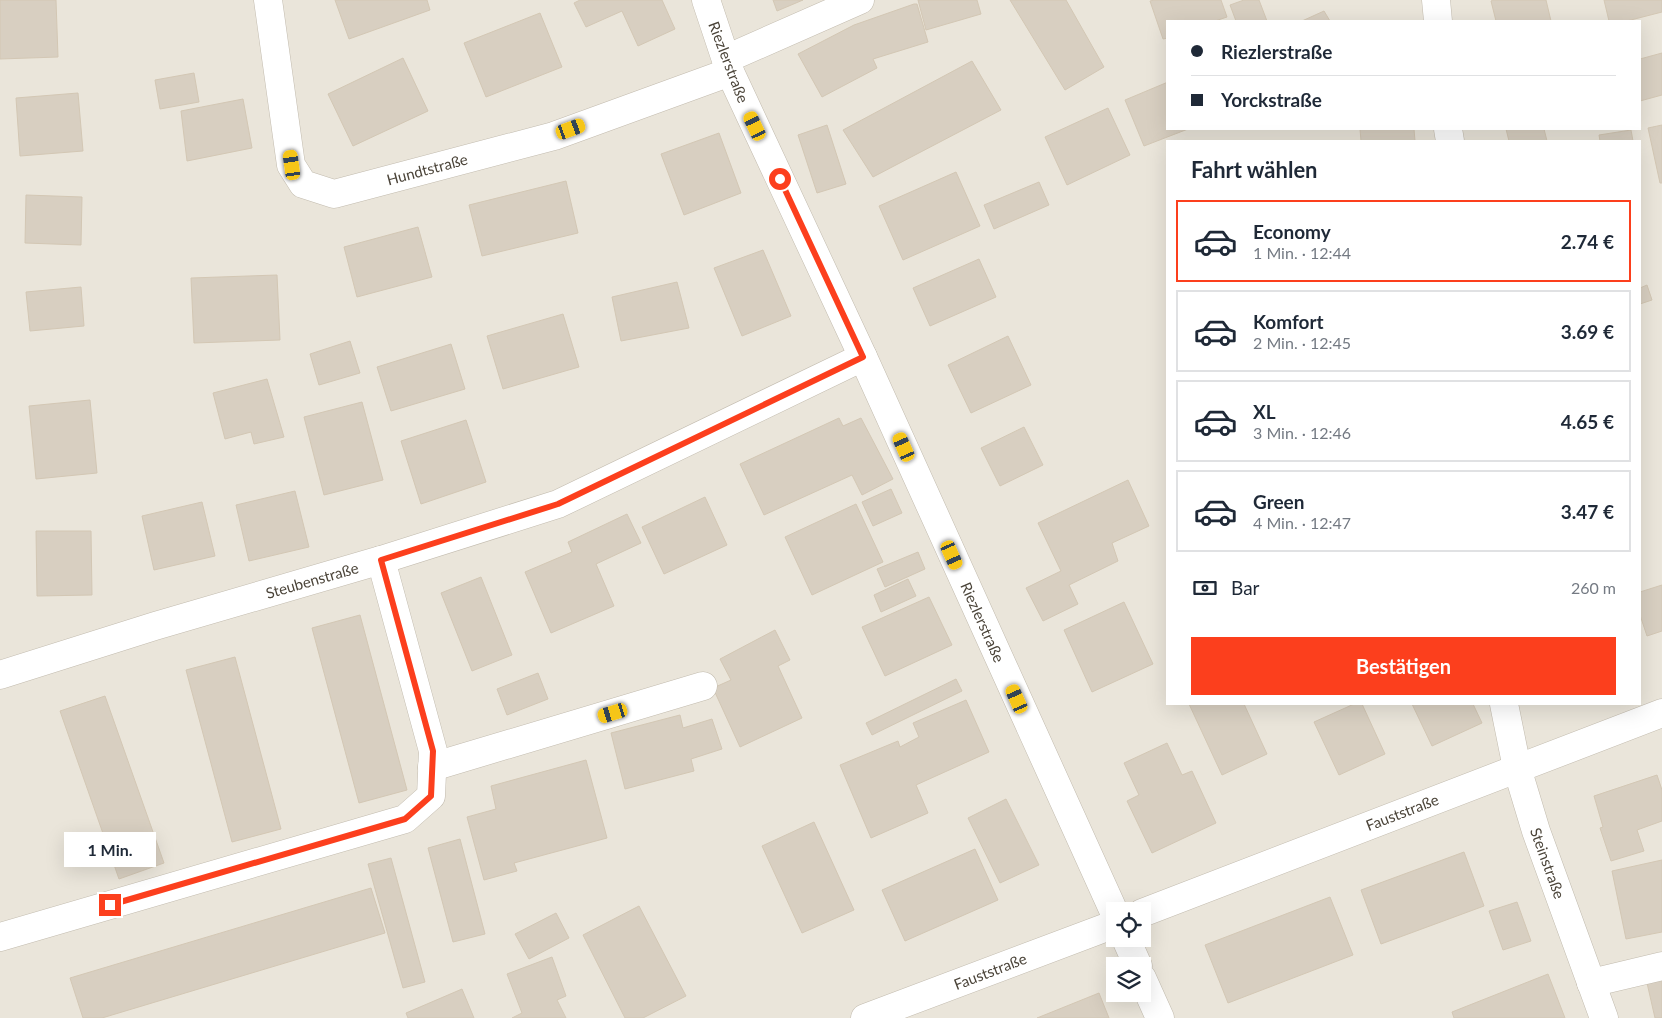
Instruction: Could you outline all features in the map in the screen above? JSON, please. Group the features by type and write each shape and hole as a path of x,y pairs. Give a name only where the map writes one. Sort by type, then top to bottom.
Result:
{"street":[{"name":"Hundtstraße","path":"268,0 292,165 303,184 334,194 554,136 728,66 860,0"},
{"name":"Riezlerstraße","path":"706,0 728,66 863,357 1110,902"},
{"name":"Steubenstraße","path":"0,675 155,626 381,560 558,504 863,357"},
{"path":"0,937 405,819 431,796 433,751 381,560"},
{"path":"432,767 703,686"},
{"name":"Steinstraße","path":"1504,705 1517,768 1536,830 1604,1018"},
{"name":"Fauststraße","path":"1151,910 1662,713"},
{"name":"Fauststraße","path":"865,1018 1106,927"},
{"path":"1591,982 1662,966"},
{"path":"1151,998 1160,1018"}],"shaded area":[{"path":"0,0 1662,0 1662,1018 0,1018"}],"building":[{"path":"0,0 56,0 58,57 0,59"},
{"path":"335,0 427,0 430,10 349,39"},
{"path":"580,0 662,0 675,29 638,46 622,11 586,27 574,3"},
{"path":"773,0 803,0 777,11"},
{"path":"918,0 977,0 981,14 926,30"},
{"path":"1010,0 1066,0 1104,67 1065,90"},
{"path":"1221,0 1227,17 1218,20 1166,20 1166,38 1163,39 1150,1"},
{"path":"1244,0 1259,0 1267,20 1236,20 1230,5"},
{"path":"1546,0 1551,20 1496,20 1491,1"},
{"path":"1604,0 1662,0 1662,12 1631,20 1609,20"},
{"path":"917,4 928,42 873,59 877,68 822,97 798,54 854,25"},
{"path":"1324,11 1329,20 1304,20"},
{"path":"540,13 562,67 486,97 464,43"},
{"path":"1662,53 1662,95 1641,101 1641,59"},
{"path":"403,58 428,111 353,146 328,94"},
{"path":"972,61 1001,110 873,177 843,130"},
{"path":"194,73 199,102 160,109 155,80"},
{"path":"1166,83 1166,130 1185,130 1144,146 1125,100"},
{"path":"78,93 83,151 20,156 16,98"},
{"path":"243,99 252,148 187,161 181,111"},
{"path":"1108,108 1130,155 1067,185 1045,137"},
{"path":"827,125 846,184 817,193 798,135"},
{"path":"1662,125 1662,183 1660,183 1648,128"},
{"path":"1360,130 1414,130 1415,140 1361,140"},
{"path":"1506,130 1544,130 1547,140 1509,140"},
{"path":"1631,130 1633,140 1600,140 1599,135"},
{"path":"719,133 741,193 684,215 661,154"},
{"path":"956,172 980,226 903,260 879,206"},
{"path":"566,181 578,233 482,256 469,205"},
{"path":"1039,182 1049,205 994,229 984,205"},
{"path":"26,195 82,197 81,245 25,243"},
{"path":"418,227 432,277 357,297 344,247"},
{"path":"763,250 791,316 742,336 714,268"},
{"path":"979,259 996,297 930,326 913,288"},
{"path":"277,275 280,340 194,343 191,278"},
{"path":"677,282 689,328 621,341 612,297"},
{"path":"1647,285 1652,300 1641,304 1641,288"},
{"path":"81,287 84,326 30,331 26,292"},
{"path":"563,314 579,367 503,389 487,336"},
{"path":"1008,336 1031,385 971,413 948,365"},
{"path":"350,341 360,373 319,385 310,354"},
{"path":"451,344 465,389 391,411 377,367"},
{"path":"267,379 284,437 254,444 251,432 225,439 213,393"},
{"path":"90,400 97,473 36,479 29,406"},
{"path":"362,402 383,480 324,495 304,417"},
{"path":"839,418 843,426 861,418 893,479 862,495 852,475 764,515 740,464"},
{"path":"466,420 486,482 421,504 401,441"},
{"path":"1024,427 1043,465 1000,486 981,448"},
{"path":"1128,480 1149,526 1112,543 1118,561 1069,585 1078,604 1043,621 1026,588 1061,571 1038,523"},
{"path":"891,489 902,513 873,526 862,502"},
{"path":"295,491 309,547 249,561 236,505"},
{"path":"705,497 727,545 664,574 642,527"},
{"path":"202,502 215,556 154,570 142,516"},
{"path":"856,504 883,562 812,595 785,537"},
{"path":"627,514 641,543 596,564 614,606 551,633 525,572 572,552 568,542"},
{"path":"36,531 91,531 92,595 37,596"},
{"path":"918,552 925,569 885,587 877,569"},
{"path":"481,577 512,655 472,671 441,593"},
{"path":"908,579 916,596 881,612 874,595"},
{"path":"1662,585 1662,631 1647,636 1641,618 1641,592"},
{"path":"929,597 952,645 885,676 862,627"},
{"path":"1124,602 1153,664 1092,692 1064,630"},
{"path":"360,615 407,790 359,803 312,628"},
{"path":"775,630 790,660 778,666 802,718 740,747 713,688 731,680 720,659"},
{"path":"235,657 281,829 232,842 186,670"},
{"path":"538,673 548,699 507,715 497,689"},
{"path":"956,679 962,691 872,735 866,723"},
{"path":"105,696 164,863 119,879 60,711"},
{"path":"966,700 989,752 916,785 928,813 871,838 840,765 898,741 900,747 919,737 913,723"},
{"path":"1189,705 1244,705 1267,754 1222,775"},
{"path":"1352,705 1362,705 1385,754 1339,775 1314,722"},
{"path":"1412,705 1473,705 1482,723 1432,746"},
{"path":"680,715 683,728 712,719 722,749 691,759 694,771 625,789 611,733"},
{"path":"1167,743 1182,775 1192,771 1216,823 1152,853 1127,801 1139,795 1124,763"},
{"path":"586,760 607,838 514,863 517,871 484,880 467,817 496,809 491,786"},
{"path":"1657,775 1662,790 1662,821 1637,830 1644,851 1611,861 1600,828 1603,827 1594,796"},
{"path":"1006,799 1039,865 1000,883 968,818"},
{"path":"814,822 854,910 802,933 762,846"},
{"path":"460,839 485,934 453,942 428,848"},
{"path":"975,849 998,900 905,941 882,890"},
{"path":"1464,852 1484,906 1381,944 1361,890"},
{"path":"391,858 425,982 403,988 368,864"},
{"path":"1662,860 1662,932 1626,939 1612,871"},
{"path":"371,888 385,933 102,1018 83,1018 70,978"},
{"path":"1330,897 1353,955 1228,1003 1205,945"},
{"path":"1517,902 1531,941 1503,950 1489,911"},
{"path":"639,906 686,996 643,1018 625,1018 583,935"},
{"path":"556,913 569,938 529,959 515,934"},
{"path":"552,957 566,996 557,1000 566,1018 512,1018 522,1013 507,974"},
{"path":"1548,974 1565,1018 1454,1018 1452,1012"},
{"path":"1662,979 1662,1018 1655,1018 1647,983"},
{"path":"462,989 474,1018 408,1018 406,1013"},
{"path":"1099,993 1109,1018 1037,1018"}],"route":[{"path":"110,905 405,819 431,796 433,751 381,560 558,504 863,357 780,179"}]}
